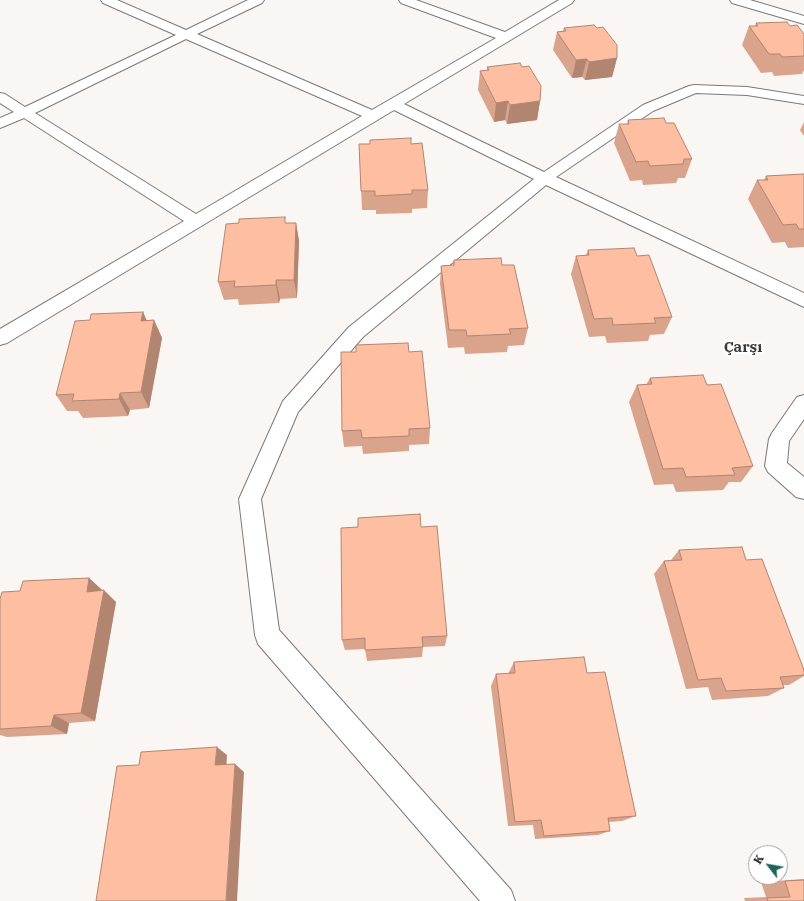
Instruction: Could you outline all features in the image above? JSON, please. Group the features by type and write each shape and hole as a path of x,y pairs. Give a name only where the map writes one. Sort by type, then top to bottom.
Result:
{"street":[{"path":"107,0 373,116"},
{"path":"0,124 258,0"},
{"path":"405,0 506,37"},
{"path":"0,338 568,0"},
{"path":"736,0 804,20"},
{"path":"500,901 267,635 250,498 290,407 356,332 545,178 648,108 694,89 747,90 804,100"},
{"path":"0,97 196,221"},
{"path":"394,104 479,147 804,302"},
{"path":"804,403 778,440 776,466 804,490"}],"building":[{"path":"787,22 790,26 797,25 804,34 804,56 782,57 780,54 769,54 749,26 758,26 756,23"},
{"path":"594,25 597,28 603,27 617,45 617,58 589,62 587,59 576,60 557,32 566,31 564,28"},
{"path":"520,63 522,67 529,66 541,86 540,101 510,105 508,101 496,103 480,71 489,70 487,67"},
{"path":"664,118 666,123 674,123 692,159 684,159 683,164 650,166 648,161 636,162 619,124 629,124 628,120"},
{"path":"411,138 411,144 422,143 428,190 412,190 412,194 375,196 375,191 361,191 359,144 370,144 370,140"},
{"path":"804,174 804,229 799,229 796,224 783,225 757,180 768,180 766,176"},
{"path":"285,217 285,223 296,223 294,280 276,280 276,285 234,287 235,281 218,282 226,224 239,223 239,219"},
{"path":"634,248 637,256 649,255 672,317 654,318 656,323 613,325 612,318 594,319 576,256 589,255 588,250"},
{"path":"501,258 502,265 514,265 528,328 509,329 511,334 467,336 466,330 449,330 441,266 454,265 454,260"},
{"path":"143,312 141,321 154,320 141,392 120,393 119,399 72,401 74,394 56,395 75,321 90,320 91,314"},
{"path":"408,343 409,352 422,351 430,428 409,429 409,436 362,438 361,430 342,431 341,352 356,352 356,345"},
{"path":"703,375 707,385 721,384 753,466 732,468 735,475 686,477 683,468 663,469 637,385 652,384 650,378"},
{"path":"420,514 421,527 437,526 447,636 422,637 423,647 365,650 365,638 342,640 341,528 358,527 358,518"},
{"path":"742,547 746,560 762,559 804,670 804,675 780,677 784,688 726,691 721,678 698,680 664,561 682,560 679,550"},
{"path":"89,578 87,592 104,590 81,713 54,715 51,726 0,729 0,599 2,592 20,591 23,581"},
{"path":"584,657 587,673 605,672 636,816 608,818 610,831 544,836 541,820 515,822 496,674 515,673 514,662"},
{"path":"217,747 215,765 235,764 226,901 96,901 117,766 139,765 141,752"},
{"path":"804,880 804,901 768,901 767,898 790,897 786,885 788,885 788,881"}],"district":[{"name":"Çarşı","path":"743,348"}]}
